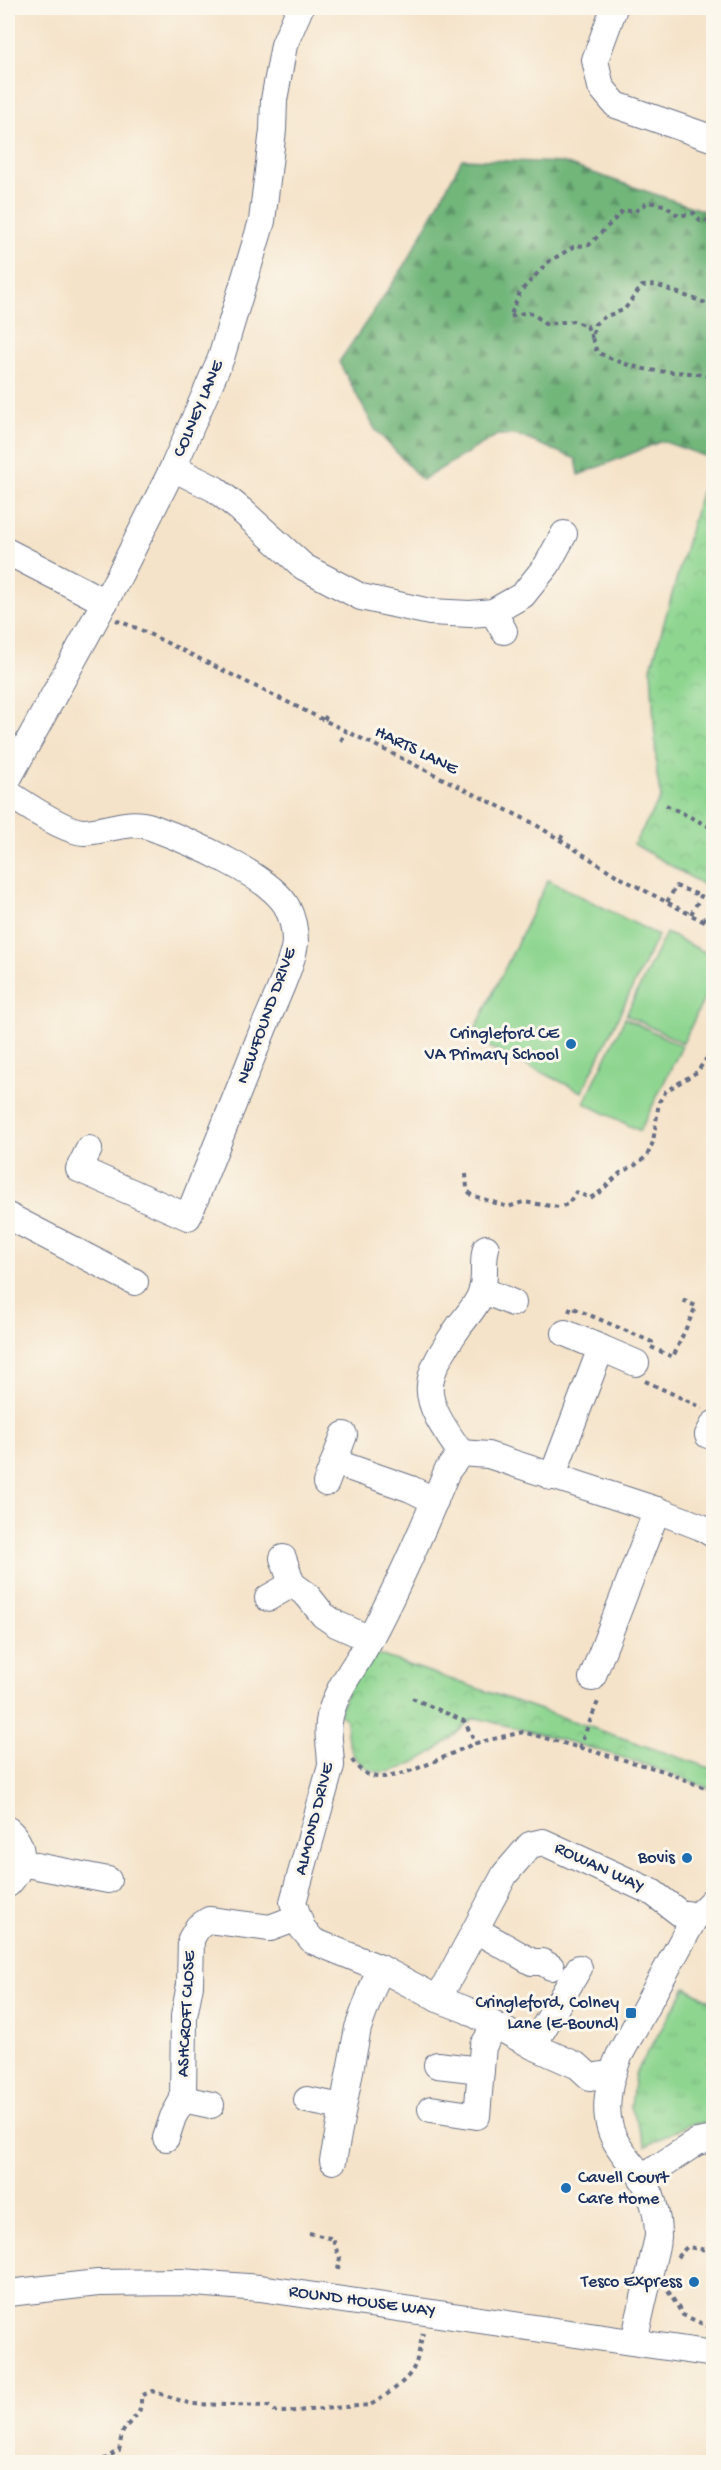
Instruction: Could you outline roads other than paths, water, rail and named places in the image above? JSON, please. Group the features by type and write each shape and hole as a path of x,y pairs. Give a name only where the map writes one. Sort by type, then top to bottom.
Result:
{"street":[{"name":"COLNEY LANE","path":"8,779 102,608 173,468 221,358 262,221 273,130 274,100 284,45 300,8"},
{"path":"614,8 595,60 601,87 616,105 714,139"},
{"path":"173,468 215,489 304,567 361,597 430,612 470,614 499,621 547,565 564,534"},
{"path":"8,552 102,608"},
{"name":"NEWFOUND DRIVE","path":"8,793 64,826 81,832 123,824 149,826 172,836 259,878 275,890 286,905 293,921 295,943 278,994 188,1217 79,1170 89,1149"},
{"path":"8,1216 135,1282"},
{"path":"486,1248 482,1262 482,1290 475,1305 445,1347 433,1370 429,1385 434,1414 461,1452 488,1455 657,1510 701,1527 714,1535"},
{"path":"482,1290 513,1303"},
{"path":"565,1333 601,1348 640,1372"},
{"path":"552,1477 601,1348"},
{"path":"344,1435 330,1472 411,1489 435,1501"},
{"name":"ALMOND DRIVE","path":"297,1918 293,1902 331,1766 328,1736 330,1715 342,1684 370,1640 447,1472 461,1452"},
{"path":"597,1685 657,1510"},
{"path":"283,1558 292,1584 307,1595 323,1615 336,1624 370,1640"},
{"path":"268,1599 292,1584"},
{"path":"8,1830 18,1841 21,1863 16,1876 8,1884"},
{"name":"ROWAN WAY","path":"438,1999 505,1874 530,1845 543,1842 652,1892 685,1917 687,1914 694,1919"},
{"path":"21,1863 108,1880"},
{"path":"634,2341 658,2237 658,2219 642,2178 625,2155 610,2128 607,2097 611,2078 620,2056 694,1919 714,1899"},
{"path":"297,1918 302,1928 314,1941 380,1968 438,1999 467,2010 533,2046 578,2066 590,2077 602,2075 611,2078"},
{"name":"ASHCROFT CLOSE","path":"166,2138 173,2117 183,2099 184,2024 190,1985 191,1939 198,1927 209,1920 270,1928 297,1918"},
{"path":"476,1930 532,1962 542,1962 551,1967"},
{"path":"333,2161 358,2028 380,1968"},
{"path":"533,2046 579,1968"},
{"path":"431,2109 477,2116 483,2046 495,2026"},
{"path":"437,2065 481,2070"},
{"name":"ASHCROFT CLOSE","path":"183,2099 211,2105"},
{"path":"307,2100 342,2107"},
{"path":"642,2178 697,2142 714,2139"},
{"name":"ROUND HOUSE WAY","path":"8,2293 98,2283 181,2282 260,2288 714,2354"}],"place":[{"name":"Cringleford CE VA Primary School","path":"571,1044"},
{"name":"Bovis","path":"687,1858"},
{"name":"Cringleford, Colney Lane (E-Bound)","path":"631,2013"},
{"name":"Cavell Court Care Home","path":"566,2188"},
{"name":"Tesco Express","path":"694,2282"}]}
